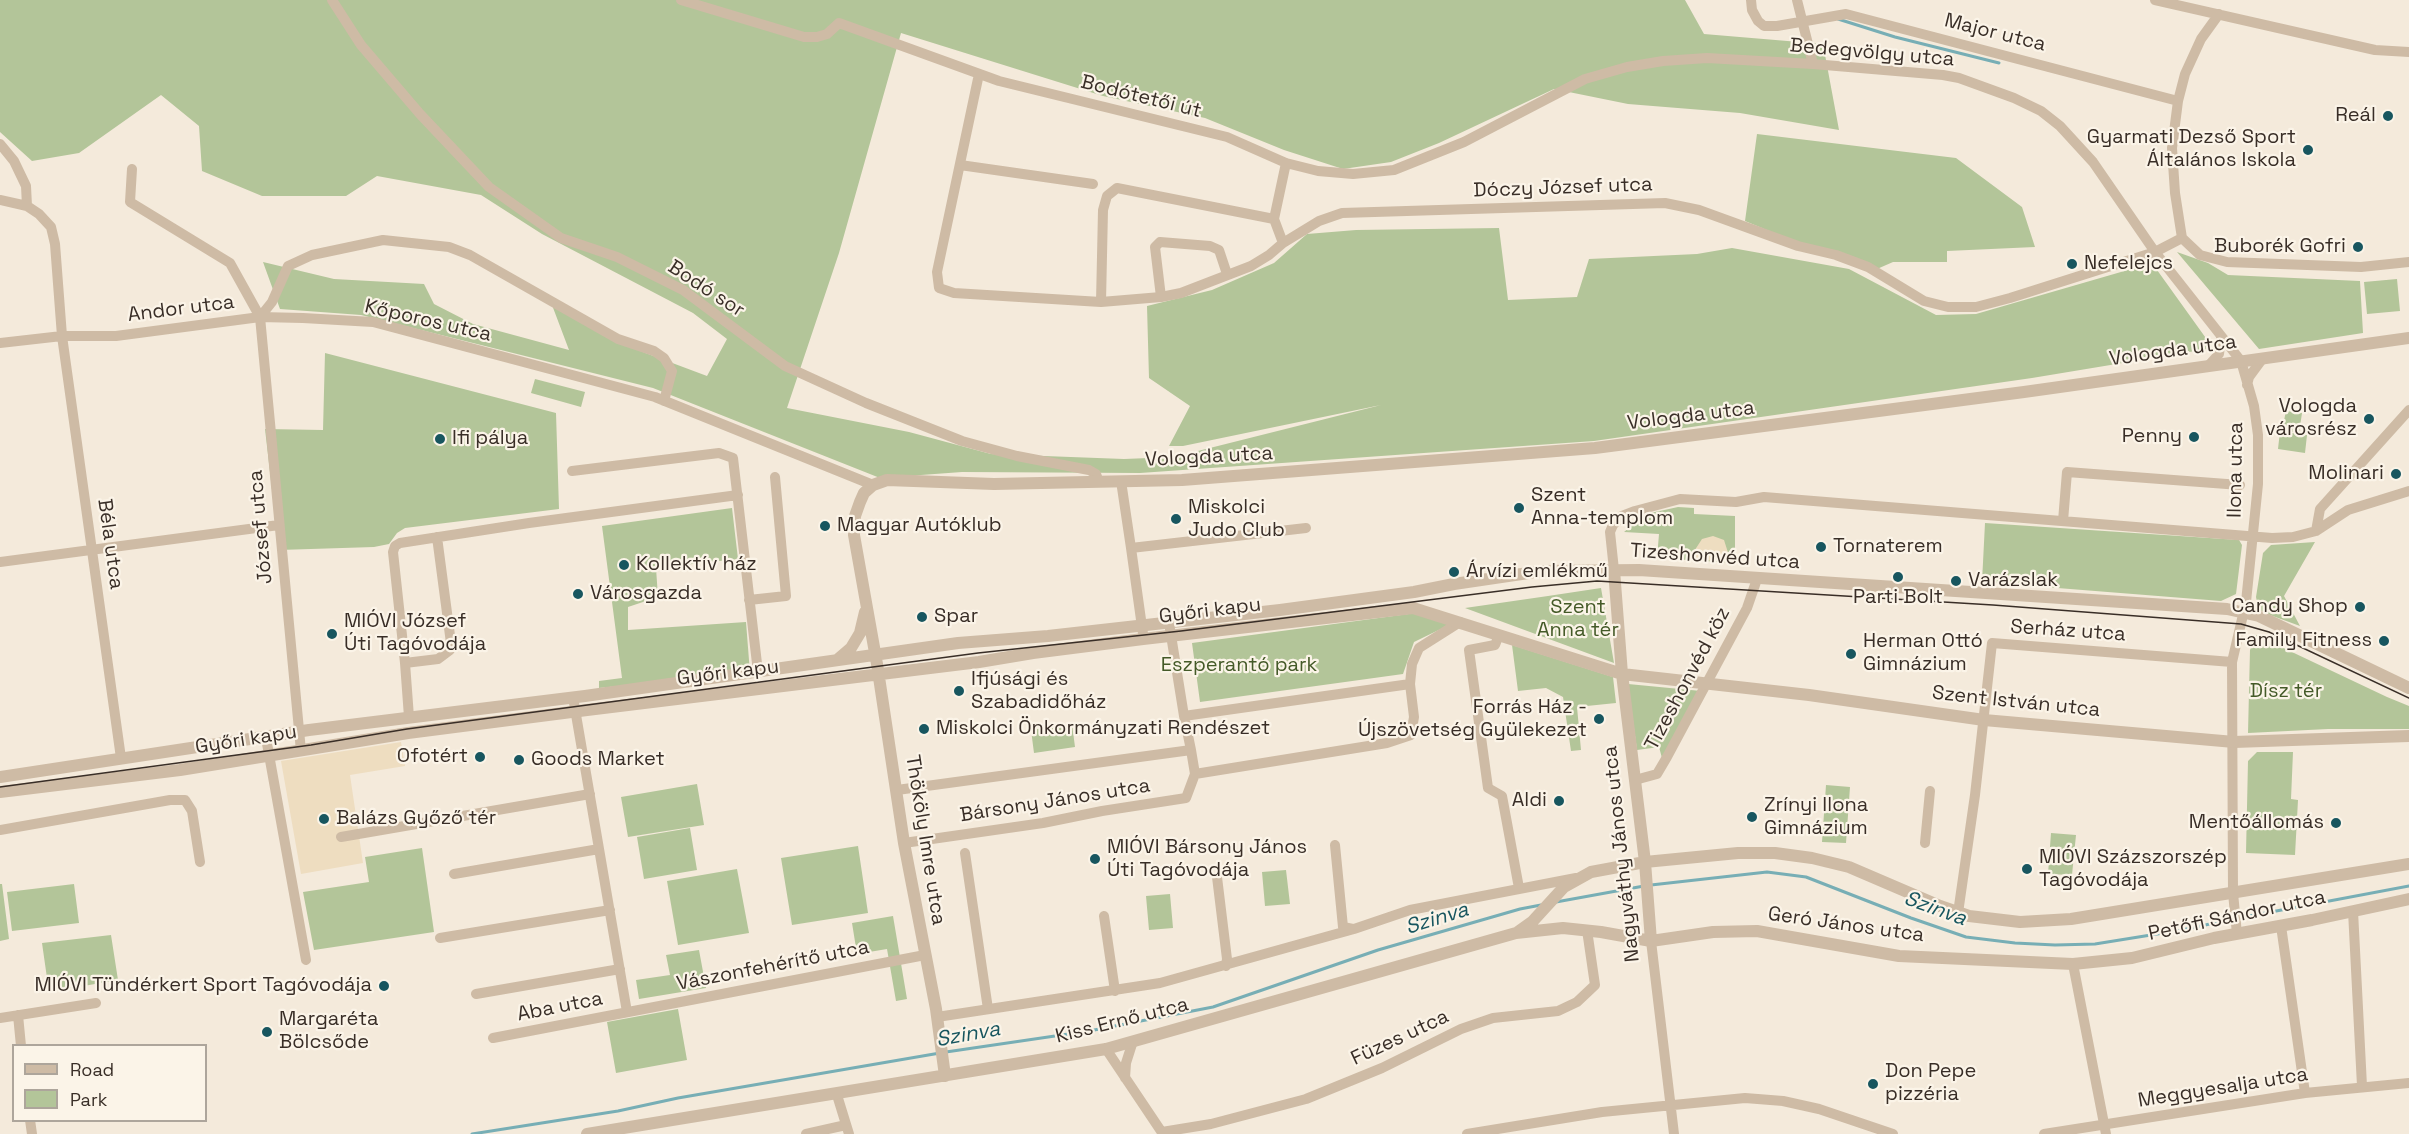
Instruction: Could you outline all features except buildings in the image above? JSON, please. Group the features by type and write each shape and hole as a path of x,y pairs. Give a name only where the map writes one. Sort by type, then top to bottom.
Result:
{"street":[{"name":"Bodó sor","path":"332,0 361,45 420,114 489,187 561,238 616,256 683,290 785,366 866,403 962,441 1017,456 1089,470 1096,474 1099,482"},
{"name":"Bodótetői út","path":"681,0 804,37 827,34 839,24 999,81 1227,137 1286,163 1318,171 1353,174 1394,170 1464,142 1585,79"},
{"name":"Major utca","path":"1750,0 1752,10 1764,26 1846,14 2178,101"},
{"path":"1797,0 1813,64"},
{"path":"2155,0 2191,4 2219,15 2375,50 2409,52"},
{"path":"2219,15 2201,39 2185,74 2178,101 2172,148 2175,193 2182,238 2200,255 2227,262 2361,267 2409,261"},
{"name":"Bedegvölgy utca","path":"1585,79 1663,60 1707,58 1813,64 1959,78 2014,98 2041,111 2060,126 2093,162 2155,252"},
{"name":"Dóczy József utca","path":"979,74 938,272 939,288 954,293 1101,302 1161,297 1180,293 1251,266 1269,255 1282,243 1319,221 1342,213 1665,203 1699,210 1798,246 1836,255 1868,267 1924,301 1948,307 1976,307 2010,298 2155,252 2182,238"},
{"path":"0,144 14,161 26,186 27,206 0,200"},
{"path":"1282,243 1274,219 1286,163"},
{"path":"960,165 1093,184"},
{"name":"Andor utca","path":"0,342 62,336 116,336 260,317 230,262 130,201 132,169"},
{"path":"1101,302 1103,210 1107,196 1117,189 1274,219"},
{"name":"Béla utca","path":"27,206 39,214 51,227 55,244 62,336 121,758"},
{"path":"260,317 272,302 288,266 312,255 383,240 449,247 470,255 618,339 654,351 669,364 672,371 664,401"},
{"path":"1161,297 1155,247 1160,242 1210,246 1219,250 1227,274"},
{"name":"Ilona utca","path":"2155,252 2241,361 2254,406 2258,435 2258,484 2253,537 2244,612 2232,662 2233,893 2237,934"},
{"name":"Kőporos utca","path":"260,317 373,322 664,401 873,485"},
{"name":"József utca","path":"260,317 301,751"},
{"path":"2209,365 2219,354 2221,338"},
{"name":"Vologda utca","path":"873,485 887,480 994,484 1194,479 1595,448 2024,392 2409,338"},
{"name":"Vologda utca","path":"2247,386 2249,377 2263,358"},
{"path":"2316,531 2320,509 2409,410"},
{"path":"572,471 719,453 733,458 758,672"},
{"path":"2063,521 2067,472 2240,484"},
{"path":"749,600 786,596 775,477"},
{"name":"Vologda utca","path":"1121,481 1131,548"},
{"name":"Thököly Imre utca","path":"873,485 864,493 860,502 855,516 854,535 904,843 937,1017 945,1076"},
{"path":"2316,531 2348,510 2409,491"},
{"path":"409,717 393,552 395,546 400,543 529,523 738,495"},
{"name":"Tizeshonvéd utca","path":"2316,531 2293,537 2253,537 1764,497 1736,502 1680,500 1622,516 1610,532 1614,570 2106,603 2174,605 2244,612 2267,619 2409,688"},
{"path":"0,562 279,525"},
{"path":"1131,548 1306,528"},
{"path":"405,663 438,659 450,650 437,537"},
{"name":"Győri kapu","path":"1131,548 1142,625"},
{"name":"Győri kapu","path":"0,777 299,732 758,672 964,642 1169,622 1414,592 1542,571 1614,570"},
{"name":"Nagyváthy János utca","path":"1614,570 1622,674 1674,1134"},
{"name":"Tizeshonvéd köz","path":"1635,780 1657,774 1708,684 1747,608 1757,579"},
{"name":"Győri kapu","path":"0,792 123,775 180,770 408,733 878,675 1143,639 1413,608 1460,622"},
{"name":"Thököly Imre utca","path":"836,661 851,648 860,633 866,609"},
{"path":"1169,622 1195,774 1386,743 1411,735 1414,717 1410,684 1412,664 1419,648 1460,622 1622,674"},
{"path":"1142,625 1143,639"},
{"path":"1499,634 1495,645 1469,650 1488,788 1502,796 1520,888"},
{"name":"Serház utca","path":"1958,913 1992,643 2232,662"},
{"name":"Szent István utca","path":"1622,674 1809,695 1984,720 2234,742 2409,736"},
{"path":"1184,716 1410,684"},
{"name":"Aba utca","path":"493,1038 627,1012 573,697"},
{"path":"266,738 306,960"},
{"name":"Bársony János utca","path":"897,790 1191,750"},
{"name":"Bársony János utca","path":"904,843 1043,823 1186,798 1195,774"},
{"path":"1925,843 1930,791"},
{"path":"341,837 590,794"},
{"path":"0,830 171,800 185,800 192,811 200,862"},
{"path":"1335,845 1343,927 1354,929"},
{"path":"454,874 599,849"},
{"path":"965,853 988,1009"},
{"name":"Petőfi Sándor utca","path":"1576,878 1591,872 1645,867 1738,853 1775,853 1812,858 1849,867 1958,913 1989,920 2019,922 2071,919 2409,864"},
{"path":"1217,877 1226,966"},
{"path":"937,1017 1160,983 1354,929 1410,910 1576,878"},
{"name":"Kiss Ernő utca","path":"1516,933 1532,922 1564,887 1576,878"},
{"name":"Petőfi Sándor utca","path":"2073,964 2132,958 2409,899"},
{"path":"440,938 610,910"},
{"path":"2353,911 2362,1086"},
{"path":"1104,916 1115,991"},
{"path":"2281,926 2305,1093"},
{"name":"Kiss Ernő utca","path":"587,1134 837,1095 1106,1049 1516,933 1563,928 1651,941"},
{"name":"Füzes utca","path":"1162,1133 1211,1124 1306,1099 1382,1068 1461,1029 1493,1018 1558,1011 1577,1002 1595,985 1587,930"},
{"name":"Geró János utca","path":"1651,941 1713,932 1757,931 1899,956 2073,964"},
{"name":"Vászonfehérítő utca","path":"627,1012 925,955"},
{"path":"2073,964 2105,1129"},
{"name":"Aba utca","path":"476,994 620,969"},
{"path":"0,1018 96,1003"},
{"path":"18,1015 21,1044"},
{"path":"1125,1078 1126,1063 1133,1041"},
{"path":"1106,1049 1162,1133"},
{"name":"Meggyesalja utca","path":"2044,1134 2105,1129 2305,1093 2409,1083"},
{"path":"806,1134 848,1130 837,1095"},
{"path":"1467,1134 1602,1112 1745,1098 1783,1101 1819,1109 1893,1134"}],"green space":[{"path":"0,0 1685,0 1704,34 1823,44 1839,130 1740,113 1628,104 1554,89 1439,143 1391,162 1343,169 1284,150 1205,118 1103,96 901,33 839,253 787,408 909,432 991,454 1124,459 1174,457 1381,405 1183,446 1169,446 1190,406 1149,378 1147,306 1212,290 1274,263 1307,234 1356,230 1499,228 1508,300 1577,297 1589,259 1697,254 1732,248 1849,269 1936,315 1976,314 2152,263 2213,348 2032,378 1594,441 1140,473 962,472 880,478 653,388 361,315 280,309 263,262 334,279 424,284 434,304 473,324 569,350 552,305 635,349 707,376 727,339 693,313 542,234 481,195 377,176 346,196 262,196 202,171 199,126 161,95 79,153 32,161 0,132"},
{"path":"1757,134 1956,158 2022,207 2035,247 1947,251 1947,262 1893,262 1877,269 1798,243 1745,221"},
{"path":"2177,252 2208,263 2228,275 2360,281 2363,333 2259,349"},
{"path":"2397,279 2400,311 2367,314 2364,282"},
{"path":"325,353 556,413 559,509 405,528 397,533 389,544 374,547 279,550 265,429 323,430"},
{"path":"535,379 585,392 581,407 531,393"},
{"path":"2286,411 2302,413 2299,433 2282,430"},
{"path":"2280,431 2307,435 2305,453 2278,449"},
{"path":"1678,507 1694,508 1694,514 1735,516 1735,563 1657,558 1659,534 1624,532 1646,514"},
{"path":"732,508 738,559 656,568 658,597 628,607 628,630 746,622 750,673 599,688 599,681 622,678 602,526"},
{"path":"1985,523 2239,540 2242,545 2236,594 2221,601 1982,582"},
{"path":"2315,542 2284,596 2300,626 2259,611 2256,597 2263,553 2271,545"},
{"name":"Szent Anna tér","path":"1601,588 1614,663 1465,608 1548,596"},
{"name":"Eszperantó park","path":"1416,613 1449,625 1414,642 1403,674 1200,702 1192,643"},
{"name":"Dísz tér","path":"2256,635 2409,706 2409,729 2328,729 2248,733 2250,650"},
{"path":"1512,645 1613,677 1616,703 1577,707 1581,750 1571,751 1563,697 1546,688 1518,691"},
{"path":"1628,684 1701,691 1662,758 1659,747 1637,750"},
{"path":"1072,724 1075,747 1034,753 1031,730"},
{"path":"2257,752 2293,752 2291,799 2298,800 2295,855 2246,853 2248,761"},
{"path":"697,784 704,825 628,837 621,797"},
{"path":"1826,785 1850,787 1846,843 1822,842"},
{"path":"690,828 697,870 644,879 637,837"},
{"path":"2051,833 2076,835 2072,875 2048,874"},
{"path":"858,846 868,913 792,925 781,858"},
{"path":"422,848 434,932 314,950 303,892 369,882 365,857"},
{"path":"737,869 749,933 678,945 667,881"},
{"path":"1286,870 1290,904 1265,906 1262,872"},
{"path":"0,884 2,884 9,939 0,941"},
{"path":"74,884 79,923 12,931 7,892"},
{"path":"1170,894 1173,928 1149,930 1146,896"},
{"path":"893,916 907,999 896,1001 887,949 857,954 852,923"},
{"path":"111,935 118,980 49,992 42,943"},
{"path":"699,950 706,988 639,999 636,980 670,975 666,955"},
{"path":"678,1009 687,1060 616,1073 607,1022"}],"shaded area":[{"path":"1713,536 1724,540 1731,562 1689,559 1702,539"},
{"name":"Balázs Győző tér","path":"401,742 405,766 350,775 363,863 301,874 281,761"}],"waterway":[{"path":"1838,19 1895,37 1999,63"},
{"name":"Szinva","path":"1651,885 1767,872 1806,877 1966,937 2015,943 2095,944 2233,919"},
{"name":"Szinva","path":"1556,902 1644,886"},
{"name":"Szinva","path":"2239,918 2409,886"},
{"name":"Szinva","path":"946,1052 1089,1031 1213,1007 1378,950 1541,905"},
{"name":"Szinva","path":"472,1134 618,1111 678,1098 940,1053"}],"tram line":[{"path":"0,787 311,745 407,729 978,653 1597,581 1993,605 2241,624 2269,632 2409,698"}],"place":[{"name":"Reál","path":"2388,116"},
{"name":"Gyarmati Dezső Sport Általános Iskola","path":"2308,150"},
{"name":"Buborék Gofri","path":"2358,247"},
{"name":"Nefelejcs","path":"2072,264"},
{"name":"Vologda városrész","path":"2369,419"},
{"name":"Penny","path":"2194,437"},
{"name":"Ifi pálya","path":"440,439"},
{"name":"Molinari","path":"2396,474"},
{"name":"Szent Anna-templom","path":"1519,508"},
{"name":"Miskolci Judo Club","path":"1176,519"},
{"name":"Magyar Autóklub","path":"825,526"},
{"name":"Tornaterem","path":"1821,547"},
{"name":"Kollektív ház","path":"624,565"},
{"name":"Árvízi emlékmű","path":"1454,572"},
{"name":"Parti Bolt","path":"1898,577"},
{"name":"Varázslak","path":"1956,581"},
{"name":"Városgazda","path":"578,594"},
{"name":"Candy Shop","path":"2360,607"},
{"name":"Spar","path":"922,617"},
{"name":"MIÓVI József Úti Tagóvodája","path":"332,634"},
{"name":"Family Fitness","path":"2384,641"},
{"name":"Herman Ottó Gimnázium","path":"1851,654"},
{"name":"Ifjúsági és Szabadidőház","path":"959,691"},
{"name":"Forrás Ház - Újszövetség Gyülekezet","path":"1599,719"},
{"name":"Miskolci Önkormányzati Rendészet","path":"924,729"},
{"name":"Ofotért","path":"480,757"},
{"name":"Goods Market","path":"519,760"},
{"name":"Aldi","path":"1559,801"},
{"name":"Zrínyi Ilona Gimnázium","path":"1752,817"},
{"name":"Balázs Győző tér","path":"324,819"},
{"name":"Mentőállomás","path":"2336,823"},
{"name":"MIÓVI Bársony János Úti Tagóvodája","path":"1095,859"},
{"name":"MIÓVI Százszorszép Tagóvodája","path":"2027,869"},
{"name":"MIÓVI Tündérkert Sport Tagóvodája","path":"384,986"},
{"name":"Margaréta Bölcsőde","path":"267,1032"},
{"name":"Don Pepe pizzéria","path":"1873,1084"}]}
